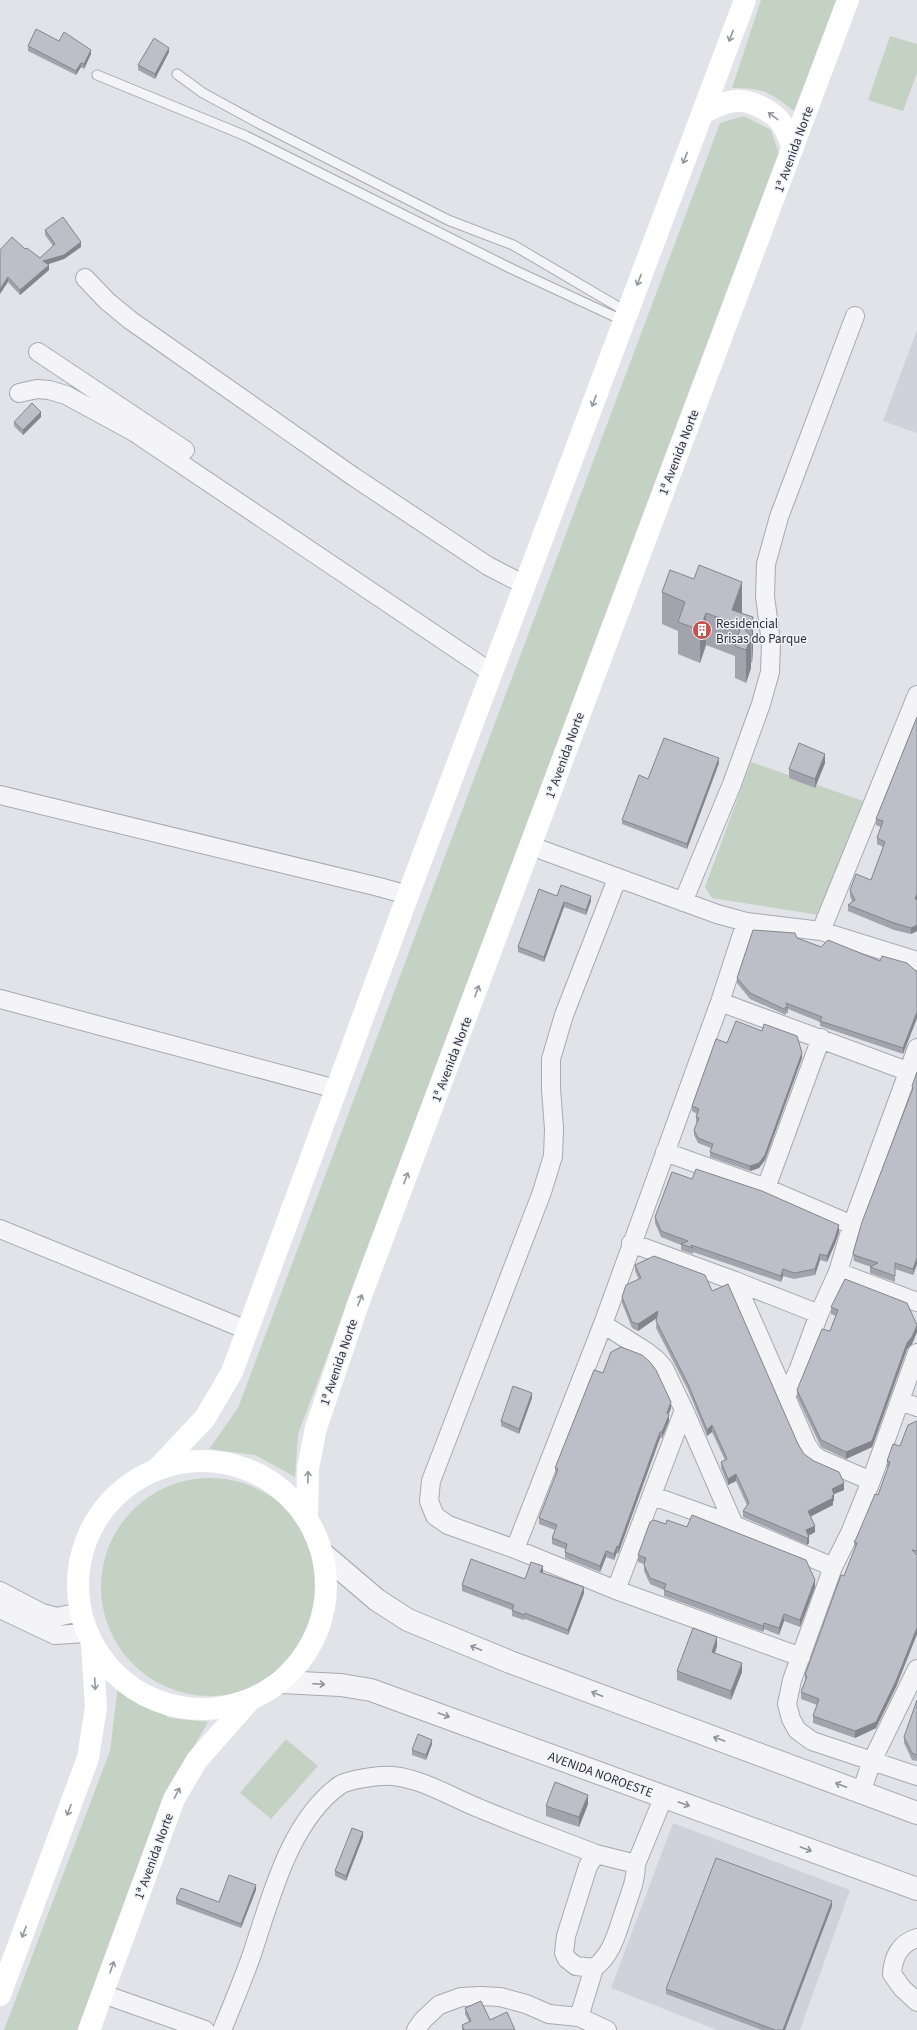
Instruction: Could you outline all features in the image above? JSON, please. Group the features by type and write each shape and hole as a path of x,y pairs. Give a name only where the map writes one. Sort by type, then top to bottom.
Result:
{"main road":[{"path":"158,1468 199,1460 241,1466 278,1486 307,1516 323,1554 327,1589 320,1624 304,1656 280,1682 250,1700 216,1709 181,1708 145,1697 115,1675 90,1639 80,1612 77,1577 85,1542 102,1511 127,1486 158,1468 205,1418 232,1372 408,895 745,0"},
{"name":"1ᵃ Avenida Norte","path":"307,1516 308,1468 316,1428 358,1304 848,0"},
{"path":"702,113 723,103 736,100 750,103 766,110 779,120 793,148"},
{"path":"2,1983 88,1758 96,1707 90,1639"},
{"name":"1ᵃ Avenida Norte","path":"89,2030 174,1799 197,1760 250,1700"}],"street":[{"path":"85,278 130,320 341,468 488,566 525,585"},
{"path":"683,902 732,784 761,704 770,665 771,643 765,596 766,564 779,517 855,316"},
{"path":"38,352 416,607 493,669"},
{"path":"19,393 37,389 49,390 66,395 134,432 493,669"},
{"path":"821,931 917,695"},
{"path":"0,795 408,895"},
{"path":"531,846 617,879 746,922 821,931 917,961"},
{"path":"617,879 564,1015 551,1059 551,1089 554,1129 553,1156 542,1192 431,1482 429,1501 435,1516 448,1525 515,1549 616,1590 801,1657"},
{"path":"515,1549 603,1324 720,1002 746,922"},
{"path":"0,999 336,1089"},
{"path":"720,1002 908,1071"},
{"path":"766,1188 821,1038"},
{"path":"786,1396 798,1371 819,1314 838,1272 852,1225 917,1048"},
{"path":"665,1152 766,1188 852,1225"},
{"path":"0,1229 247,1330"},
{"path":"631,1244 735,1281 819,1314"},
{"path":"838,1272 917,1302"},
{"path":"735,1281 807,1445 813,1454 820,1459 871,1481"},
{"path":"603,1324 657,1360 664,1368 684,1410 734,1526"},
{"path":"917,1353 871,1481 850,1533 833,1567 792,1680 787,1704 791,1719 797,1730 812,1741 917,1776"},
{"path":"900,1401 917,1407"},
{"path":"616,1590 653,1496 684,1410"},
{"path":"653,1496 734,1526 833,1567"},
{"path":"323,1554 377,1600 408,1620 510,1662 917,1813"},
{"path":"0,1591 42,1613 57,1617 80,1612"},
{"path":"0,1609 55,1636 90,1639"},
{"path":"861,1792 872,1760 917,1669"},
{"name":"AVENIDA NOROESTE","path":"280,1682 341,1685 371,1690 914,1886"},
{"path":"222,2030 244,1977 286,1860 308,1818 321,1801 342,1784 368,1777 393,1776 416,1781 482,1810 596,1854 636,1864"},
{"path":"579,2017 594,1968 602,1962 618,1933 636,1879 636,1864 664,1796"},
{"path":"594,1968 576,1966 564,1953 566,1936 588,1866 596,1854"},
{"path":"917,1938 898,1951 894,1959 892,1974 902,1988 917,2002"},
{"path":"102,1994 205,2030"},
{"path":"416,2030 423,2020 439,2005 461,1997 500,1997 526,2004 548,2022 579,2017 607,2030"}],"lane":[{"path":"177,74 203,93 260,124 308,147 448,220 499,238 512,245 625,317"},
{"path":"97,75 246,136 512,269 625,317"}],"shaded area":[{"path":"917,330 917,433 883,421"},
{"path":"673,1823 850,1890 800,2030 717,2030 611,1988"}],"green space":[{"path":"761,0 839,0 794,111 766,92 752,89 732,88"},
{"path":"890,36 917,44 917,73 903,111 868,100"},
{"path":"744,116 771,130 780,157 298,1434 295,1477 255,1455 209,1449 238,1408 720,123"},
{"path":"751,762 863,801 819,915 712,898 705,887"},
{"path":"210,1478 231,1480 252,1487 261,1491 287,1510 306,1536 310,1545 317,1566 319,1587 317,1608 310,1629 306,1638 287,1664 261,1683 252,1687 231,1694 210,1696 189,1694 168,1687 159,1683 133,1664 114,1638 110,1629 103,1608 101,1587 103,1566 110,1545 114,1536 133,1510 159,1491 168,1487 189,1480"},
{"path":"118,1686 139,1701 170,1718 208,1722 173,1783 80,2030 4,2030 110,1751"},
{"path":"286,1739 318,1766 271,1819 240,1793"}],"building":[{"path":"36,29 59,41 64,32 91,50 84,64 81,63 76,71 28,46"},
{"path":"154,38 169,48 155,74 138,65"},
{"path":"63,217 81,242 64,255 43,261 49,265 20,290 8,277 0,289 0,250 12,237 25,249 27,248 40,258 55,244 45,230"},
{"path":"32,403 41,412 23,430 14,422"},
{"path":"699,565 742,582 732,610 753,617 752,630 706,613 700,630 678,622 685,602 662,592 670,570 694,579"},
{"path":"741,626 751,636 746,650 735,646"},
{"path":"917,717 917,893 915,899 917,900 917,925 911,928 848,905 855,900 850,890 856,874 871,880 885,842 877,838 883,821 876,819"},
{"path":"664,738 719,758 687,844 622,820 639,775 648,779"},
{"path":"799,743 825,754 815,779 789,769"},
{"path":"561,885 591,896 586,910 564,902 544,957 518,947 539,889 557,896"},
{"path":"753,930 795,933 797,938 821,947 828,940 880,961 882,956 907,963 917,972 917,1012 903,1048 820,1021 822,1017 786,1003 788,1008 785,1007 786,1010 750,993 737,978"},
{"path":"736,1021 762,1031 764,1024 797,1036 802,1053 765,1155 759,1163 750,1166 710,1152 713,1144 698,1138 694,1130 699,1118 696,1117 699,1109 692,1106 716,1039 727,1043"},
{"path":"917,1072 917,1258 913,1269 895,1263 895,1276 870,1267 878,1263 854,1255 853,1253 862,1222 913,1088 912,1086"},
{"path":"696,1169 762,1191 839,1225 827,1256 820,1254 815,1269 794,1273 783,1269 781,1276 691,1245 693,1248 681,1244 688,1241 661,1231 655,1217 672,1172 692,1179"},
{"path":"654,1256 705,1275 712,1291 728,1284 798,1444 804,1454 814,1461 839,1472 844,1483 832,1489 834,1494 832,1496 833,1498 808,1511 815,1526 806,1530 809,1537 807,1538 743,1511 749,1503 736,1474 728,1479 721,1462 727,1459 712,1425 707,1430 688,1384 656,1321 658,1311 638,1324 632,1322 622,1297 626,1285 641,1278 635,1265"},
{"path":"845,1279 907,1303 917,1325 912,1337 907,1343 872,1441 846,1452 821,1440 797,1390 822,1329 830,1331 838,1310 831,1307"},
{"path":"621,1347 642,1355 650,1362 656,1370 671,1402 667,1413 669,1415 662,1432 660,1432 618,1548 617,1546 614,1554 606,1551 600,1566 565,1552 567,1544 552,1538 557,1525 539,1518 558,1469 555,1468 594,1370 603,1373 611,1352"},
{"path":"513,1386 532,1393 519,1429 501,1421"},
{"path":"917,1421 917,1551 912,1550 917,1555 917,1628 896,1681 876,1722 855,1731 813,1716 819,1699 801,1692 807,1676 805,1675 841,1575 844,1576 857,1543 854,1542 875,1494 878,1495 890,1462 887,1461 893,1444 900,1446 908,1425"},
{"path":"692,1515 806,1560 815,1580 800,1620 784,1614 779,1628 764,1623 763,1626 664,1590 666,1584 650,1578 644,1565 646,1558 638,1555 650,1522 654,1520 666,1524 667,1520 687,1527"},
{"path":"471,1559 525,1579 531,1562 543,1566 540,1572 584,1587 568,1630 525,1613 524,1615 512,1610 514,1605 462,1585"},
{"path":"693,1628 717,1637 712,1652 742,1663 731,1691 677,1671"},
{"path":"917,1700 917,1755 912,1753 904,1737"},
{"path":"418,1734 432,1740 426,1755 412,1750"},
{"path":"555,1782 588,1795 579,1817 546,1806"},
{"path":"352,1828 363,1832 346,1876 335,1871"},
{"path":"716,1858 832,1901 783,2030 775,2030 666,1989"},
{"path":"229,1875 256,1885 241,1924 176,1899 181,1888 219,1902"},
{"path":"481,2001 490,2020 507,2012 515,2030 464,2030 462,2025 471,2021 465,2008"}],"place":[{"name":"Residencial Brisas do Parque","path":"702,630"}]}
